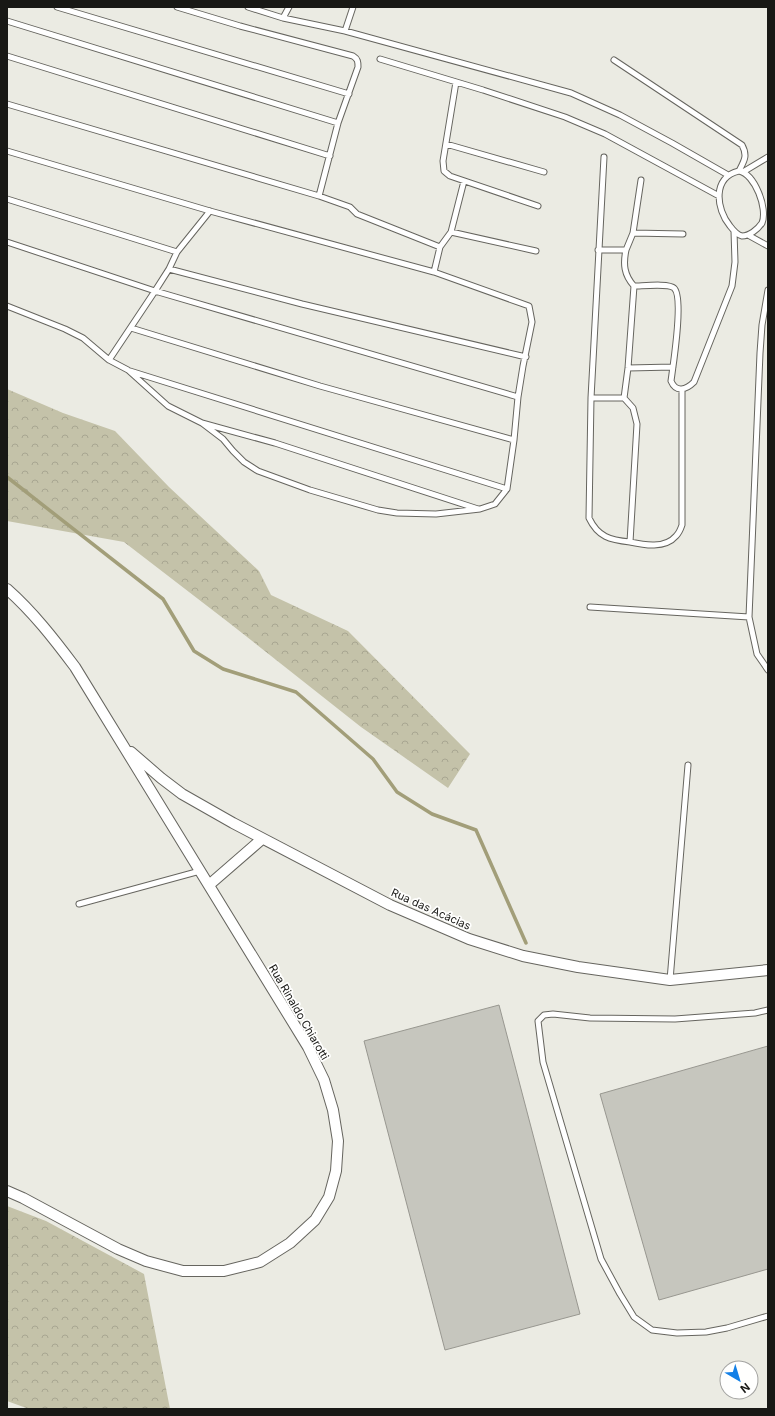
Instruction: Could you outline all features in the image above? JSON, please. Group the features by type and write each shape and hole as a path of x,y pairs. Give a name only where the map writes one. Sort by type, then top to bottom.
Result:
{"street":[{"name":"Rua Rinaldo Chiarotti","path":"7,589 24,604 50,634 75,668 308,1047 324,1080 333,1110 338,1141 336,1171 329,1197 315,1220 290,1243 260,1262 224,1272 183,1271 146,1261 118,1249 23,1198 7,1191"},
{"name":"Rua das Acácias","path":"123,745 161,778 182,794 205,808 390,905 469,939 523,956 571,966 670,980 768,970"},
{"path":"209,886 262,839"}],"lane":[{"path":"57,7 349,94"},
{"path":"178,7 356,58 358,67 338,123 319,196"},
{"path":"248,7 283,18 345,31 571,93 620,115 728,175"},
{"path":"283,18 288,7"},
{"path":"345,31 353,7"},
{"path":"7,21 338,123"},
{"path":"7,56 330,156"},
{"path":"380,59 529,105 578,123 612,138 719,196"},
{"path":"614,60 742,145 746,152 741,171"},
{"path":"456,82 443,161 444,171 450,176 538,206"},
{"path":"7,104 319,196 350,207 357,214 440,246"},
{"path":"446,144 544,172"},
{"path":"7,151 210,211 434,272 529,306 532,322 518,397 507,489 495,504 480,509 436,514 378,510 310,490 258,471 244,462 223,439 202,423 168,406 128,370"},
{"path":"604,156 591,398 590,518 594,528 610,539 644,545 657,545 668,543 677,536 682,525 682,390"},
{"path":"741,171 756,186 761,197 764,214 762,223 756,230 748,235 742,236 734,231 722,215 719,196 723,182 728,175 741,171 768,157"},
{"path":"624,398 628,368 634,286 626,275 624,259 633,233 641,180"},
{"path":"434,272 440,246 451,232 464,181"},
{"path":"7,199 178,252"},
{"path":"109,360 155,291 178,252 210,211"},
{"path":"634,286 668,286 674,288 678,308 676,342 671,381 673,386 677,389 682,390 688,388 694,382 732,286 735,262 734,231"},
{"path":"451,232 536,252"},
{"path":"633,233 683,234"},
{"path":"748,235 768,246"},
{"path":"7,242 155,291 518,397"},
{"path":"598,250 626,250"},
{"path":"169,269 302,304 526,357"},
{"path":"768,290 762,325 760,352 749,617 757,654 768,670"},
{"path":"7,306 66,329 83,338 109,360 128,370 507,489"},
{"path":"131,328 320,386 514,440"},
{"path":"628,368 673,367"},
{"path":"591,398 624,398 633,408 637,424 630,542"},
{"path":"202,423 275,443 480,509"},
{"path":"590,607 749,617"},
{"path":"670,980 688,764"},
{"path":"79,904 200,871"},
{"path":"768,1010 755,1013 675,1019 590,1018 553,1014 544,1015 538,1021 543,1062 601,1259 634,1317 652,1330 677,1333 706,1332 727,1328 768,1316"}],"green space":[{"path":"7,389 63,413 115,431 169,487 259,571 271,595 348,631 470,754 448,788 361,727 124,542 7,521"},
{"path":"7,1206 46,1221 144,1274 170,1409 29,1409 7,1401"}],"building":[{"path":"499,1005 580,1314 445,1350 364,1041"},
{"path":"768,1046 768,1269 659,1300 600,1094"}],"waterway":[{"path":"7,477 163,599 194,651 223,669 296,692 373,759 397,792 432,814 476,830 526,943"}]}
